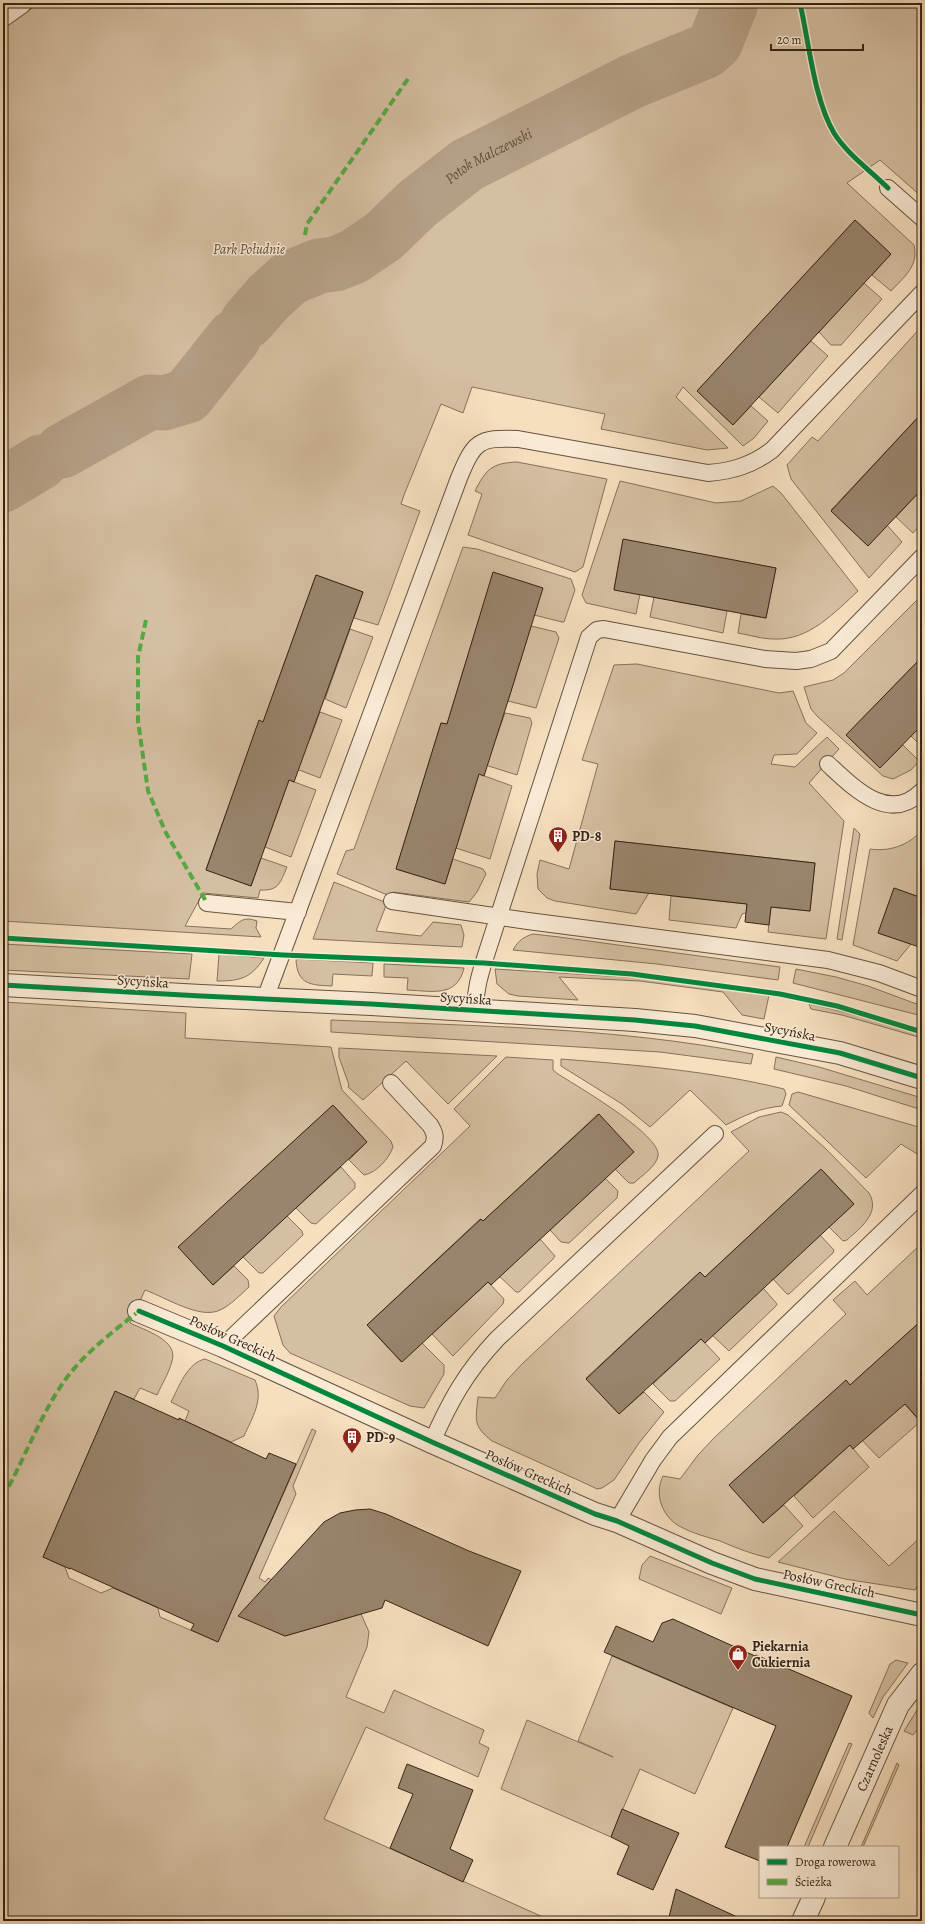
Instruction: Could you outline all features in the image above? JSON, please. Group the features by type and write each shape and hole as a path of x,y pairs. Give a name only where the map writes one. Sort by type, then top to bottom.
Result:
{"street":[{"path":"3,15 20,3"},
{"name":"Sycyńska","path":"3,985 635,1020 695,1026 840,1053 922,1078"},
{"name":"Posłów Greckich","path":"139,1311 223,1346 432,1442 595,1514 617,1521 712,1563 755,1579 922,1615"},
{"name":"Czarnoleska","path":"835,1846 898,1704 922,1674"},
{"path":"803,1921 814,1898"}],"lane":[{"path":"888,188 922,218"},
{"path":"265,999 459,478 468,456 476,446 483,441 494,438 518,439 708,474 736,469 757,461 772,450 922,293"},
{"path":"476,1011 476,990 498,917 589,637 597,630 604,629 765,659 796,661 811,659 831,650 922,557"},
{"path":"828,764 858,791 874,801 892,804 908,802 922,791"},
{"path":"392,901 498,917 828,960 879,973 922,989"},
{"path":"207,904 298,912"},
{"path":"223,1346 433,1146 436,1139 430,1125 390,1083"},
{"path":"432,1442 454,1397 476,1361 497,1339 715,1134"},
{"path":"617,1521 653,1460 670,1437 922,1194"}],"green space":[{"name":"Park Południe","path":"40,3 922,3 922,197 880,160 847,183 914,245 915,252 912,265 905,276 891,291 872,275 891,254 855,220 697,391 733,425 751,406 768,421 754,438 743,446 683,387 676,397 728,448 707,450 601,429 605,414 472,387 463,413 441,404 404,495 401,504 420,511 378,625 354,618 363,592 316,575 263,722 259,721 206,869 251,886 261,858 287,867 278,885 271,889 260,890 258,898 203,893 185,926 231,929 242,920 249,919 257,921 256,928 261,937 3,921 3,28"},
{"path":"864,283 882,299 841,345 831,345 819,332"},
{"path":"922,326 922,413 831,510 868,546 887,525 902,542 869,578 791,479 787,465 812,437 818,441"},
{"path":"811,341 828,356 778,413 759,397"},
{"path":"517,462 607,479 583,567 575,572 468,535 482,494 475,491 483,477 487,472 496,466"},
{"path":"620,481 716,503 741,501 773,486 781,493 858,591 831,616 810,630 787,638 760,638 738,633 741,614 766,618 776,568 623,540 614,589 640,594 636,614 586,603 582,595"},
{"path":"922,489 922,523 913,533 896,517"},
{"path":"463,547 477,549 571,579 575,590 564,622 562,622 534,615 542,588 493,573 447,724 441,723 396,869 445,884 453,859 483,869 486,874 477,892 469,902 393,892 390,896 337,874 346,851 354,849"},
{"path":"922,595 922,657 846,735 880,768 903,745 919,761 911,770 893,779 883,776 817,716 811,709 804,687 833,680 844,673"},
{"path":"654,597 727,611 723,633 650,617"},
{"path":"531,626 556,632 559,638 536,708 508,701"},
{"path":"350,629 373,637 346,708 325,699"},
{"path":"637,664 779,693 793,691 806,723 817,733 797,754 774,755 771,764 795,767 827,737 839,749 809,783 844,821 826,939 768,932 771,907 810,911 815,863 615,841 610,889 649,893 636,914 555,901 547,898 538,889 537,874 540,860 569,869 598,764 582,760 614,665"},
{"path":"320,712 342,720 320,778 294,768 304,738 310,739"},
{"path":"505,713 530,718 532,723 517,775 482,764 496,738"},
{"path":"922,725 922,747 911,736"},
{"path":"479,774 512,786 490,859 456,848"},
{"path":"289,780 316,790 291,857 265,847"},
{"path":"854,828 860,834 842,940 837,939"},
{"path":"922,830 922,898 894,888 878,933 911,944 897,961 853,945 870,849 877,850 899,846 911,840"},
{"path":"334,882 387,903 376,931 421,936 433,922 461,925 464,935 462,947 313,939"},
{"path":"671,896 747,904 746,913 742,914 736,928 669,920"},
{"path":"533,934 780,967 778,980 657,964 513,950 526,936"},
{"path":"3,944 192,954 189,979 3,970"},
{"path":"219,954 264,958 255,970 245,977 233,980 217,981"},
{"path":"296,959 373,963 372,976 333,974 332,986 312,984 302,979 297,968"},
{"path":"384,964 464,968 461,978 456,984 442,991 425,991 407,990 408,978 384,977"},
{"path":"495,969 640,978 769,995 764,1019 742,1015 723,992 640,981 559,977 578,1000 518,996 509,994 497,984"},
{"path":"796,969 836,977 868,986 922,1006 922,1016 793,983"},
{"path":"3,1002 186,1013 185,1038 331,1047 342,1090 391,1141 393,1147 385,1161 369,1174 364,1175 349,1160 367,1142 333,1105 179,1247 213,1285 234,1266 248,1280 249,1287 228,1305 220,1310 212,1312 193,1310 145,1290 130,1323 159,1337 170,1347 173,1354 169,1370 157,1395 140,1388 134,1399 115,1392 43,1557 65,1567 69,1578 101,1593 113,1588 158,1608 160,1617 218,1642 312,1429 316,1431 293,1486 296,1494 259,1578 265,1582 268,1578 278,1583 261,1625 285,1636 361,1614 369,1632 367,1647 346,1697 384,1713 394,1690 484,1730 479,1743 489,1748 478,1777 366,1727 324,1819 552,1921 11,1921 3,1916"},
{"path":"809,1004 894,1026 922,1035 922,1038 842,1015 811,1009"},
{"path":"331,1020 490,1026 596,1033 649,1038 753,1054 751,1064 660,1052 331,1032"},
{"path":"339,1048 497,1056 448,1104 406,1061 363,1100 348,1087 349,1085 339,1057"},
{"path":"506,1057 553,1060 553,1070 616,1111 646,1136 656,1147 658,1156 657,1160 648,1171 634,1183 629,1183 615,1169 633,1152 598,1114 483,1221 480,1219 367,1325 401,1362 422,1343 444,1365 444,1374 424,1408 410,1406 290,1353 283,1345 274,1316 281,1307 470,1126 454,1109"},
{"path":"776,1057 819,1067 922,1098 922,1110 846,1086 774,1069"},
{"path":"561,1059 645,1066 701,1073 784,1089 786,1094 782,1106 753,1112 726,1125 690,1090 650,1127 622,1104 561,1066"},
{"path":"798,1092 922,1128 922,1157 901,1144 866,1178 789,1105 792,1094"},
{"path":"781,1112 788,1115 826,1149 869,1193 872,1200 871,1213 863,1225 847,1240 843,1241 829,1227 854,1204 821,1169 705,1277 700,1272 586,1378 619,1414 644,1392 664,1412 639,1443 614,1480 602,1488 597,1489 492,1441 481,1431 478,1426 476,1417 478,1397 495,1398 507,1380 523,1363 749,1151 731,1132 759,1117"},
{"path":"341,1167 355,1183 355,1188 316,1224 311,1223 296,1208"},
{"path":"605,1178 618,1191 617,1198 569,1243 561,1242 550,1230"},
{"path":"287,1216 302,1231 303,1235 263,1273 259,1273 243,1257"},
{"path":"820,1235 834,1250 833,1253 789,1294 787,1294 773,1279"},
{"path":"540,1239 555,1256 519,1292 516,1292 496,1273"},
{"path":"922,1243 922,1320 850,1385 846,1381 729,1485 763,1523 784,1505 803,1526 769,1558 750,1553 720,1541 694,1533 673,1522 664,1511 661,1504 659,1490 663,1476 680,1479 698,1455 714,1438 846,1314 833,1300 855,1281 867,1295"},
{"path":"488,1282 504,1299 503,1304 453,1356 432,1334"},
{"path":"763,1288 777,1304 776,1306 729,1351 709,1332 738,1312"},
{"path":"701,1339 720,1359 675,1401 670,1401 653,1384"},
{"path":"205,1359 255,1380 258,1395 256,1409 244,1436 231,1442 185,1421 189,1411 171,1402 188,1370 199,1361"},
{"path":"905,1404 920,1422 879,1458 859,1437"},
{"path":"850,1445 869,1467 813,1518 794,1496"},
{"path":"834,1511 889,1566 922,1536 922,1578 915,1590 845,1579 778,1562"},
{"path":"650,1556 732,1588 721,1614 639,1579 642,1565"},
{"path":"612,1656 733,1708 695,1794 640,1769 611,1837 501,1789 527,1720 613,1757 578,1741"},
{"path":"896,1660 908,1663 883,1697 873,1718 869,1713 890,1664"},
{"path":"922,1702 922,1724 913,1735 904,1731"},
{"path":"849,1743 852,1744 808,1846 804,1846"},
{"path":"897,1763 899,1765 863,1846 861,1846"}],"building":[{"path":"855,220 891,254 733,425 697,391"},
{"path":"922,413 922,489 868,546 831,511"},
{"path":"623,539 776,568 766,618 614,590"},
{"path":"493,572 543,588 484,776 479,774 445,884 396,869 441,723 447,724"},
{"path":"316,575 363,592 294,782 289,780 251,886 206,870 259,720 263,722"},
{"path":"922,657 922,725 880,768 846,735"},
{"path":"615,841 815,863 810,911 771,907 769,925 745,922 747,904 610,889"},
{"path":"894,888 922,898 922,948 878,933"},
{"path":"333,1105 367,1142 213,1285 178,1247"},
{"path":"599,1114 634,1152 491,1285 488,1282 402,1362 367,1325 481,1219 483,1221"},
{"path":"821,1169 854,1204 705,1343 701,1339 619,1414 586,1379 700,1272 705,1277"},
{"path":"922,1320 922,1423 905,1404 853,1449 850,1445 763,1523 729,1485 846,1380 850,1385"},
{"path":"115,1391 179,1420 179,1418 266,1459 269,1453 296,1464 218,1642 191,1630 194,1624 43,1557"},
{"path":"370,1509 386,1514 469,1551 521,1571 488,1646 385,1600 382,1608 285,1636 238,1616 324,1522 340,1513"},
{"path":"673,1619 755,1656 756,1655 852,1696 787,1846 759,1846 759,1861 725,1847 776,1726 604,1652 616,1626 653,1642 662,1623"},
{"path":"407,1764 473,1790 450,1849 473,1860 463,1882 390,1848 413,1794 398,1788"},
{"path":"622,1809 679,1833 653,1890 617,1874 629,1846 611,1837"},
{"path":"676,1889 746,1921 668,1921"}],"waterway":[{"name":"Potok Malczewski","path":"248,321 269,297 290,278 319,266 335,264 353,257 384,236 417,204 467,165 633,81 706,51 715,43 731,3"},
{"name":"Potok Malczewski","path":"62,451 150,402 164,403 187,396 234,337"},
{"name":"Potok Malczewski","path":"3,485 41,462"}],"marked path":[{"path":"305,235 307,224 410,76"},
{"path":"919,215 922,210"},
{"path":"146,620 138,657 138,721 148,791 166,833 207,903"},
{"path":"3,1497 44,1415 67,1377 85,1356 139,1311"}],"cycle path":[{"path":"800,3 813,70 827,119 839,141 888,188"},
{"path":"3,938 283,955 484,963 632,974 780,994 837,1006 922,1032"},
{"path":"3,985 371,1004 635,1020 695,1026 840,1053 922,1078"},
{"path":"139,1311 223,1346 432,1442 595,1514 617,1521 712,1563 755,1579 922,1615"}],"place":[{"name":"PD-8","path":"558,853"},
{"name":"PD-9","path":"352,1454"},
{"name":"Piekarnia Cukiernia","path":"738,1671"}]}
